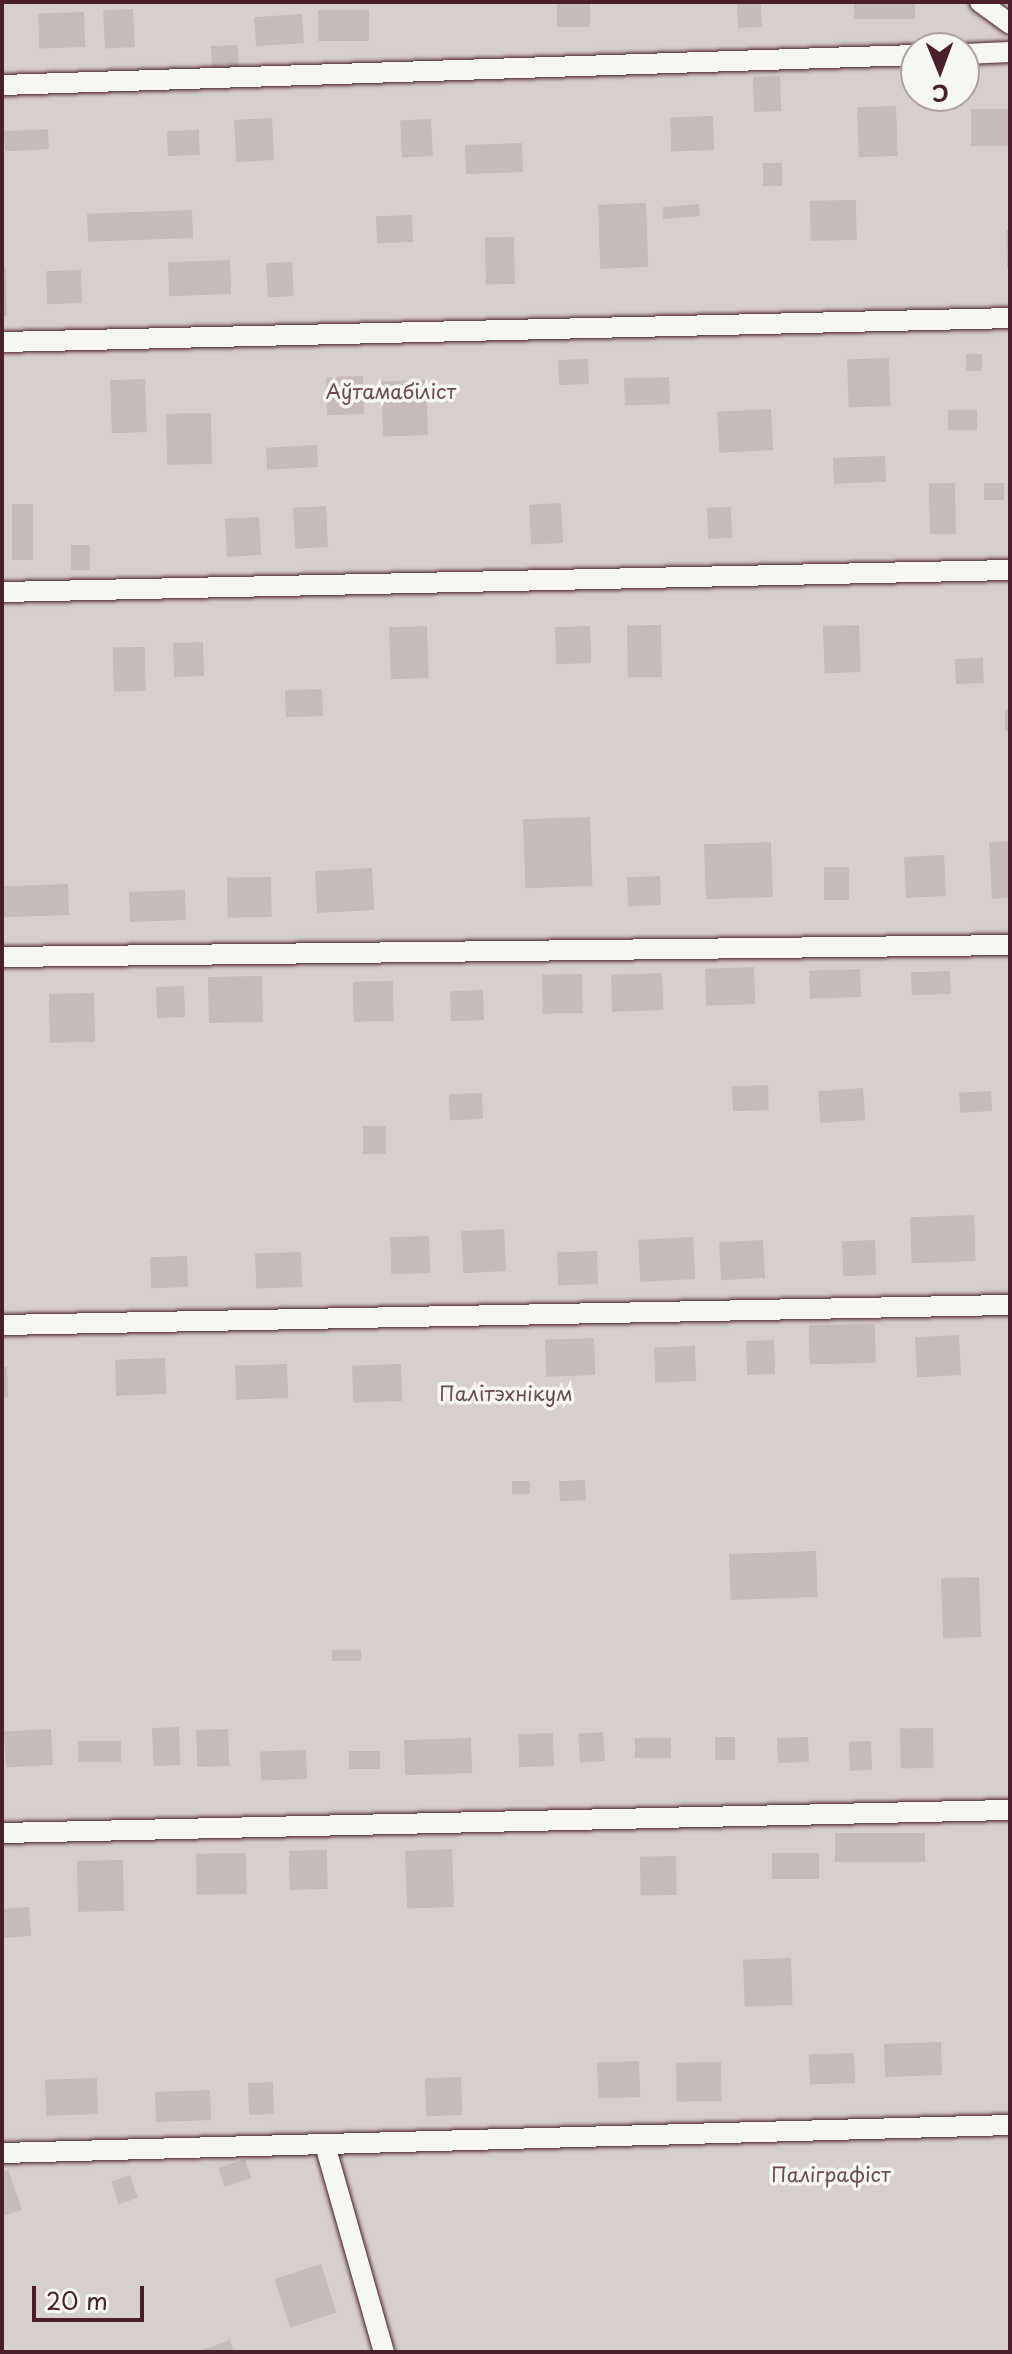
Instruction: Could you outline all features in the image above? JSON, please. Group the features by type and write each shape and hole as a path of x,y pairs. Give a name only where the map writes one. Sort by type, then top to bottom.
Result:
{"lane":[{"path":"980,2 1010,24"},
{"path":"980,53 1010,52"},
{"path":"2,85 900,56"},
{"path":"2,342 1010,318"},
{"path":"2,592 1010,570"},
{"path":"2,957 1010,945"},
{"path":"2,1325 1010,1305"},
{"path":"2,1833 1010,1810"},
{"path":"2,2153 1010,2125"},
{"path":"325,2145 384,2352"}],"green space":[{"path":"2,2 1010,2 1010,2352 2,2352"}],"building":[{"path":"557,2 590,2 590,27 557,27"},
{"path":"761,2 762,27 738,28 737,3"},
{"path":"854,2 915,2 915,19 854,19"},
{"path":"133,9 135,47 105,49 103,11"},
{"path":"318,10 369,10 369,41 318,41"},
{"path":"84,12 85,47 39,49 38,14"},
{"path":"302,14 304,43 256,46 254,17"},
{"path":"238,45 239,69 212,70 211,46"},
{"path":"780,76 781,111 754,112 753,77"},
{"path":"896,106 898,156 859,157 857,107"},
{"path":"980,109 1010,109 1010,146 971,146 971,112 980,112"},
{"path":"713,116 714,150 671,151 670,118"},
{"path":"272,118 274,160 236,162 234,120"},
{"path":"431,119 433,156 402,158 400,121"},
{"path":"48,129 49,149 5,151 4,131"},
{"path":"199,130 200,155 168,156 167,131"},
{"path":"522,143 523,172 466,174 465,145"},
{"path":"763,163 782,163 782,186 763,186"},
{"path":"856,200 857,240 811,241 810,201"},
{"path":"646,203 648,267 600,269 598,205"},
{"path":"699,204 700,216 663,219 662,207"},
{"path":"192,210 193,238 88,242 87,214"},
{"path":"412,215 413,242 377,243 376,216"},
{"path":"1006,230 1010,230 1010,268 1007,268"},
{"path":"514,237 515,284 486,284 485,238"},
{"path":"230,260 231,294 169,296 168,262"},
{"path":"292,262 294,296 268,297 266,263"},
{"path":"2,268 6,268 7,316 2,317"},
{"path":"81,270 82,303 47,304 46,271"},
{"path":"966,354 982,354 982,371 966,371"},
{"path":"889,358 891,406 849,407 847,359"},
{"path":"588,359 589,384 559,385 558,360"},
{"path":"363,376 364,414 327,415 326,377"},
{"path":"669,377 670,404 625,406 624,379"},
{"path":"145,379 147,432 112,433 110,380"},
{"path":"426,380 428,435 383,437 381,382"},
{"path":"771,409 773,450 719,453 717,412"},
{"path":"948,410 977,410 977,430 948,430"},
{"path":"211,413 212,464 167,465 166,414"},
{"path":"317,445 318,467 267,470 266,448"},
{"path":"885,456 886,482 834,484 833,458"},
{"path":"929,483 955,483 956,534 930,534"},
{"path":"984,483 1004,483 1004,500 984,500"},
{"path":"561,503 563,543 531,545 529,505"},
{"path":"12,504 33,504 33,560 12,560"},
{"path":"326,506 328,547 295,549 293,508"},
{"path":"731,507 732,538 708,539 707,508"},
{"path":"259,517 261,555 227,557 225,519"},
{"path":"71,545 90,545 90,570 71,570"},
{"path":"661,625 662,677 628,678 627,626"},
{"path":"859,625 861,672 825,673 823,626"},
{"path":"427,626 429,678 391,679 389,627"},
{"path":"590,626 591,663 556,664 555,627"},
{"path":"203,642 204,676 174,677 173,643"},
{"path":"145,647 146,691 114,692 113,648"},
{"path":"983,658 984,683 956,684 955,659"},
{"path":"322,689 323,716 286,717 285,690"},
{"path":"1005,710 1010,710 1010,731 1005,731"},
{"path":"590,817 592,886 525,888 523,819"},
{"path":"1010,841 1010,898 992,899 989,842"},
{"path":"771,842 773,897 706,899 704,844"},
{"path":"944,855 946,896 906,898 904,857"},
{"path":"824,867 849,867 849,900 824,900"},
{"path":"372,868 374,910 317,913 315,871"},
{"path":"660,876 661,905 628,906 627,877"},
{"path":"271,877 272,917 228,918 227,878"},
{"path":"68,884 69,915 4,917 3,886"},
{"path":"185,890 186,920 130,922 129,892"},
{"path":"754,967 755,1004 706,1006 705,969"},
{"path":"860,969 861,997 810,999 809,971"},
{"path":"950,971 951,994 912,995 911,972"},
{"path":"662,973 663,1010 612,1012 611,975"},
{"path":"582,974 583,1013 543,1014 542,975"},
{"path":"262,976 263,1022 209,1023 208,977"},
{"path":"393,981 394,1021 354,1022 353,982"},
{"path":"184,986 185,1017 157,1018 156,987"},
{"path":"483,990 484,1020 451,1021 450,991"},
{"path":"94,993 95,1042 50,1043 49,994"},
{"path":"768,1085 769,1110 733,1111 732,1086"},
{"path":"863,1088 865,1120 820,1123 818,1091"},
{"path":"991,1091 992,1111 960,1113 959,1093"},
{"path":"482,1093 483,1119 450,1120 449,1094"},
{"path":"363,1126 386,1126 386,1154 363,1154"},
{"path":"974,1215 976,1261 912,1263 910,1217"},
{"path":"504,1229 506,1271 463,1273 461,1231"},
{"path":"429,1236 430,1273 391,1274 390,1237"},
{"path":"693,1237 695,1279 640,1282 638,1240"},
{"path":"763,1240 765,1278 721,1280 719,1242"},
{"path":"875,1240 876,1275 843,1276 842,1241"},
{"path":"597,1251 598,1284 558,1285 557,1252"},
{"path":"301,1252 302,1287 256,1289 255,1254"},
{"path":"187,1256 188,1287 151,1288 150,1257"},
{"path":"875,1324 876,1363 810,1364 809,1325"},
{"path":"959,1335 961,1375 917,1377 915,1337"},
{"path":"594,1338 595,1375 546,1377 545,1340"},
{"path":"774,1340 775,1374 747,1375 746,1341"},
{"path":"695,1346 696,1381 655,1382 654,1347"},
{"path":"165,1358 166,1394 116,1396 115,1360"},
{"path":"287,1364 288,1398 236,1400 235,1366"},
{"path":"401,1364 402,1401 353,1403 352,1366"},
{"path":"2,1367 7,1367 8,1397 2,1398"},
{"path":"585,1480 586,1500 560,1501 559,1481"},
{"path":"512,1481 530,1481 530,1494 512,1494"},
{"path":"816,1551 818,1597 731,1600 729,1554"},
{"path":"979,1577 981,1637 943,1638 941,1578"},
{"path":"332,1650 361,1650 361,1661 332,1661"},
{"path":"179,1727 180,1765 153,1766 152,1728"},
{"path":"933,1728 934,1768 901,1769 900,1729"},
{"path":"51,1729 53,1765 6,1767 4,1731"},
{"path":"228,1729 229,1766 197,1767 196,1730"},
{"path":"603,1732 605,1761 580,1763 578,1734"},
{"path":"553,1733 554,1766 519,1767 518,1734"},
{"path":"715,1737 735,1737 735,1760 715,1760"},
{"path":"808,1737 809,1762 778,1763 777,1738"},
{"path":"471,1738 472,1773 405,1775 404,1740"},
{"path":"635,1738 671,1738 671,1758 635,1758"},
{"path":"78,1741 121,1741 121,1762 78,1762"},
{"path":"871,1741 872,1770 850,1771 849,1742"},
{"path":"306,1750 307,1779 261,1781 260,1752"},
{"path":"349,1751 380,1751 380,1769 349,1769"},
{"path":"835,1833 925,1833 925,1862 835,1862"},
{"path":"452,1849 454,1907 407,1909 405,1851"},
{"path":"327,1850 328,1889 290,1890 289,1851"},
{"path":"246,1853 247,1894 197,1895 196,1854"},
{"path":"772,1853 819,1853 819,1879 772,1879"},
{"path":"676,1856 677,1895 641,1896 640,1857"},
{"path":"123,1860 124,1911 78,1912 77,1861"},
{"path":"29,1907 31,1936 4,1938 2,1909"},
{"path":"791,1958 793,2005 745,2007 743,1960"},
{"path":"941,2042 942,2075 885,2077 884,2044"},
{"path":"854,2053 855,2083 810,2085 809,2055"},
{"path":"639,2061 640,2097 598,2098 597,2062"},
{"path":"721,2062 722,2101 677,2102 676,2063"},
{"path":"461,2077 462,2115 426,2116 425,2078"},
{"path":"97,2078 98,2114 46,2116 45,2080"},
{"path":"273,2082 274,2114 249,2115 248,2083"},
{"path":"210,2090 211,2120 156,2122 155,2092"},
{"path":"245,2159 251,2178 225,2187 218,2168"},
{"path":"8,2170 22,2210 2,2216 2,2173"},
{"path":"130,2175 138,2198 119,2204 111,2182"},
{"path":"321,2264 337,2313 290,2328 274,2279"},
{"path":"230,2340 234,2352 197,2352"}],"park label":[{"name":"Аўтамабіліст","path":"391,391"},
{"name":"Палітэхнікум","path":"506,1393"},
{"name":"Паліграфіст","path":"831,2174"}]}
